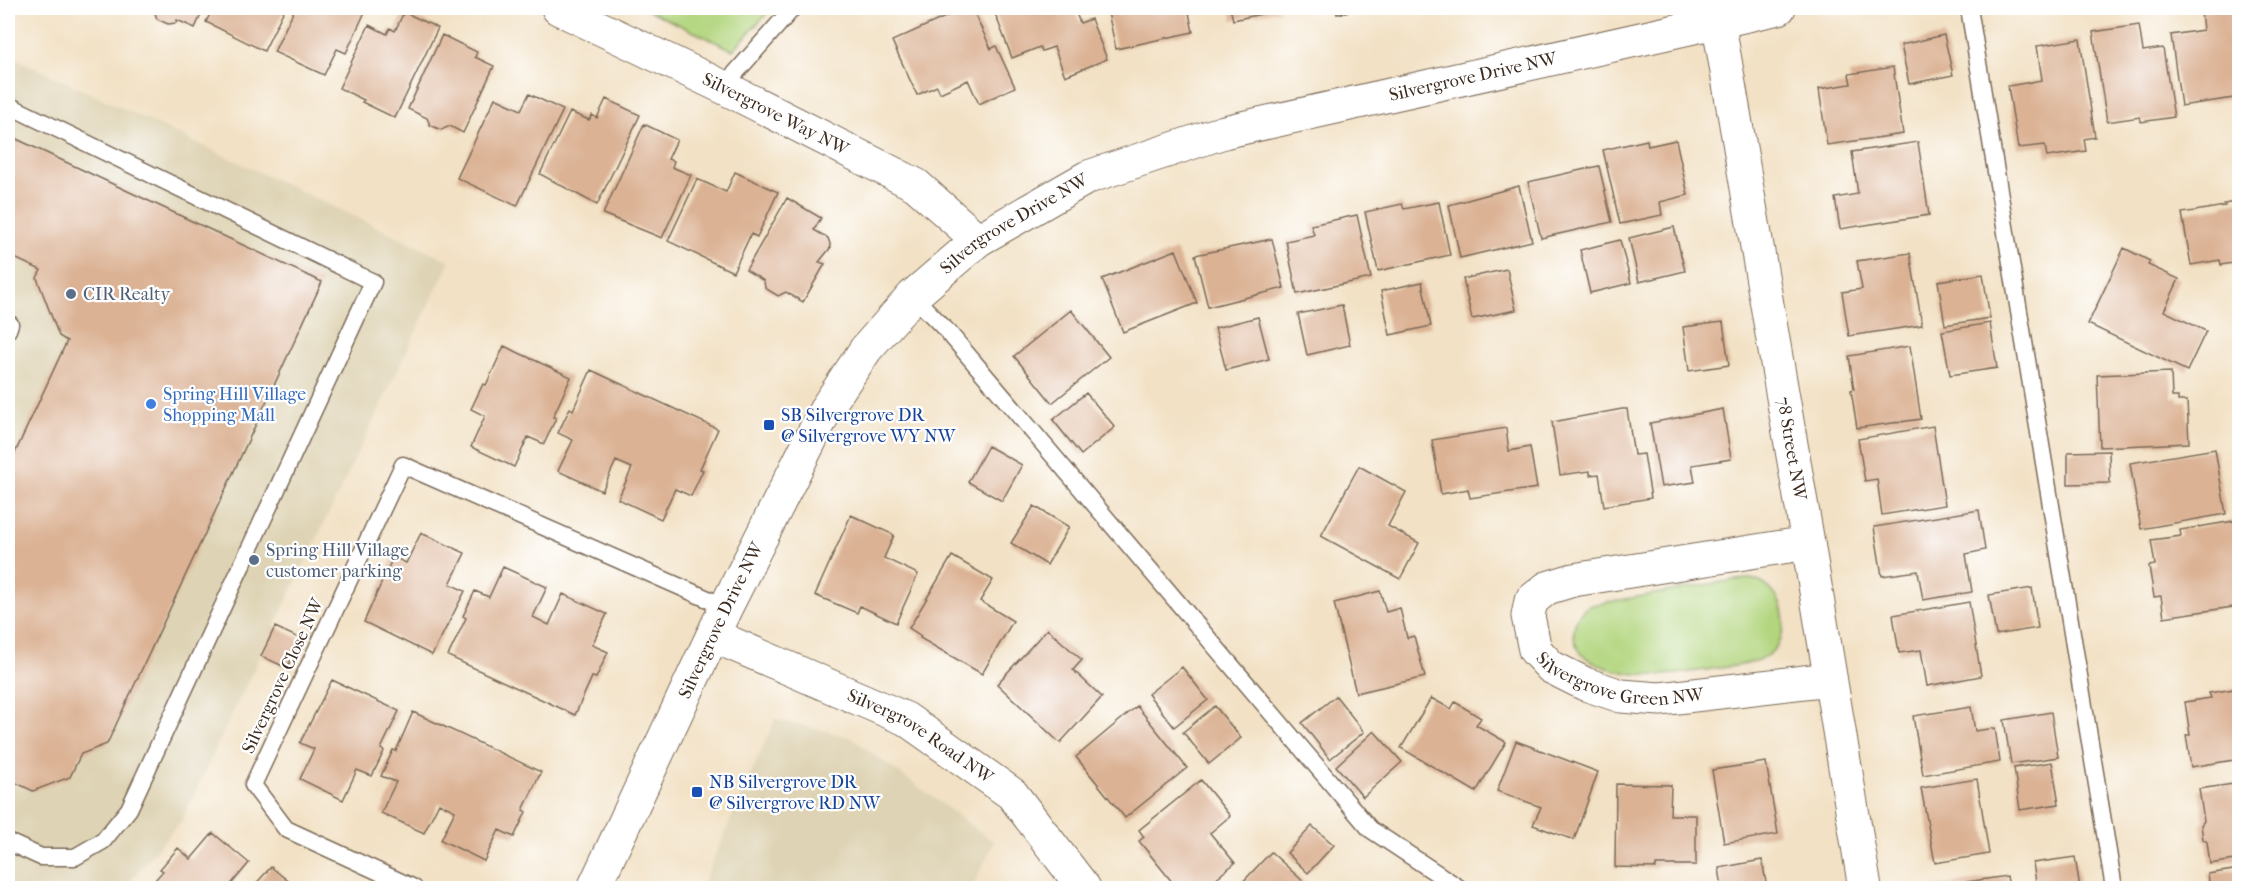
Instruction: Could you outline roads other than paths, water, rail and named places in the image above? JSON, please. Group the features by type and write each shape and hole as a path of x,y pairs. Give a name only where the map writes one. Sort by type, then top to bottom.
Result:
{"street":[{"name":"Silvergrove Way NW","path":"558,8 723,87 916,185 978,240"},
{"name":"Silvergrove Drive NW","path":"594,888 720,622 827,407 866,349 913,296 978,240 1088,177 1224,132 1717,14 1779,8"},
{"name":"78 Street NW","path":"1717,14 1865,888"},
{"name":"Silvergrove Green NW","path":"1808,543 1573,580 1547,588 1531,601 1527,616 1535,650 1551,667 1585,684 1621,696 1660,699 1830,679"},
{"name":"Silvergrove Road NW","path":"720,622 906,718 1012,795 1084,888"}],"lane":[{"path":"723,87 794,8"},
{"path":"1969,8 2114,888"},
{"path":"8,105 373,282 129,809 103,842 75,857 41,857 8,842"},
{"path":"913,296 949,333 1370,829 1459,888"},
{"path":"8,323 10,324 8,330"},
{"name":"Silvergrove Close NW","path":"414,888 286,829 253,785 403,465 720,622"}],"place":[{"name":"CIR Realty","path":"71,294"},
{"name":"Spring Hill Village Shopping Mall","path":"151,404"},
{"name":"SB Silvergrove DR @ Silvergrove WY NW","path":"769,425"},
{"name":"Spring Hill Village customer parking","path":"254,560"},
{"name":"NB Silvergrove DR @ Silvergrove RD NW","path":"697,792"}]}
